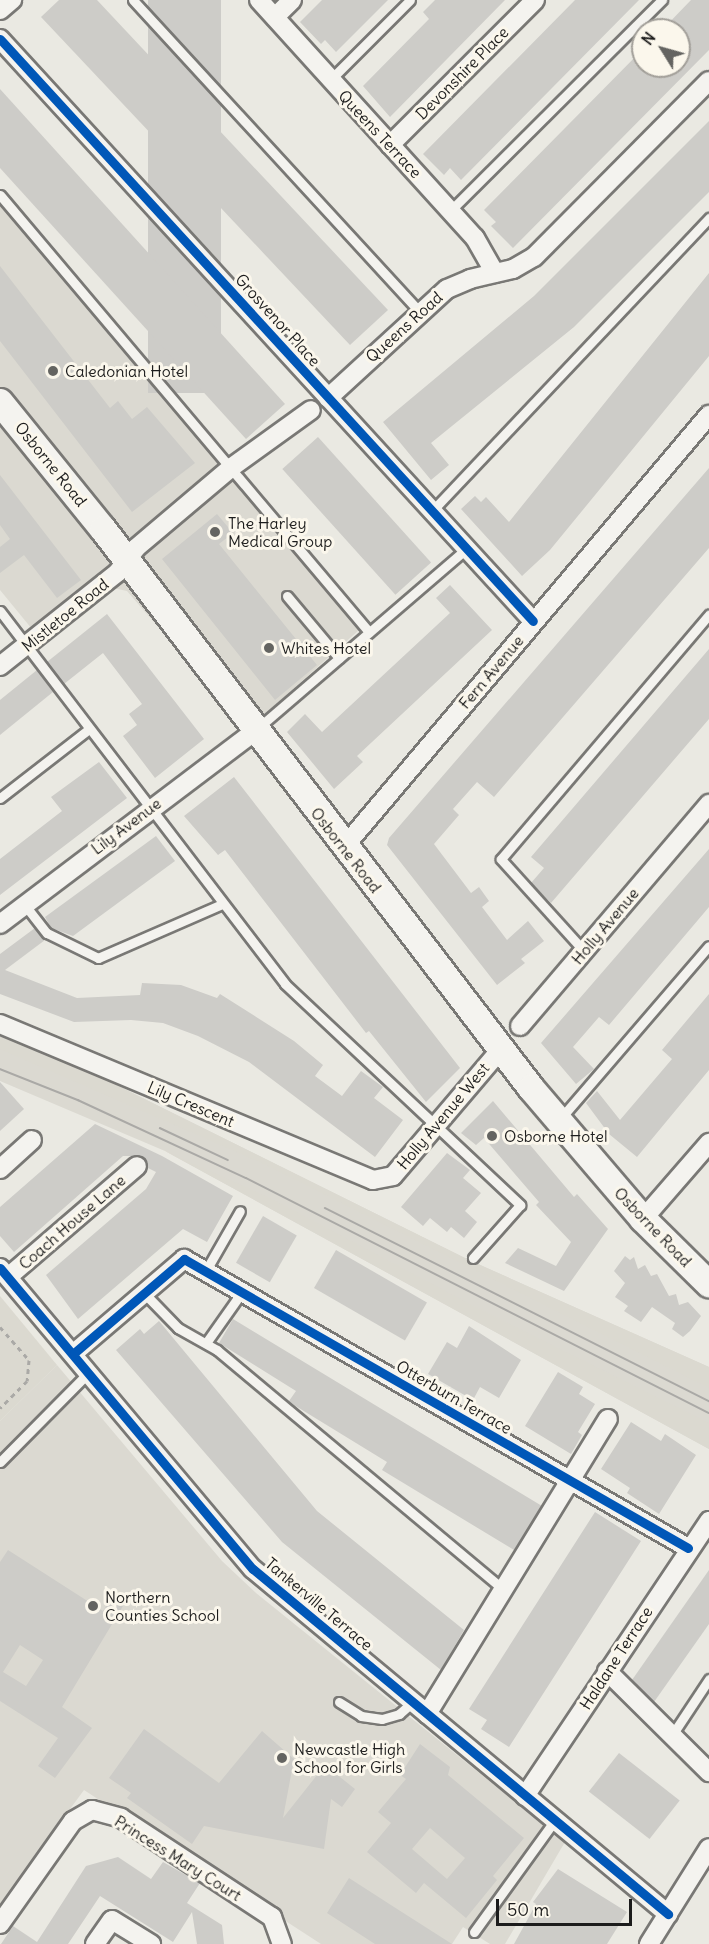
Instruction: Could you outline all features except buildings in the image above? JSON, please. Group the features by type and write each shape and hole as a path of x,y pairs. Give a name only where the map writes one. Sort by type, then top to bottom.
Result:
{"main road":[{"name":"Osborne Road","path":"0,402 127,560 344,847 558,1120 643,1219 707,1278"}],"street":[{"path":"0,10 12,0"},
{"name":"Queens Terrace","path":"259,0 451,210 475,238 495,273"},
{"path":"275,17 292,0"},
{"name":"Devonshire Place","path":"390,145 535,0"},
{"name":"Grosvenor Place","path":"0,39 533,621"},
{"name":"Queens Road","path":"328,398 420,312 459,283 513,269 534,257 708,84"},
{"path":"127,560 136,548 232,467 311,411"},
{"name":"Fern Avenue","path":"344,847 533,621 709,416"},
{"name":"Mistletoe Road","path":"0,666 118,572 127,560"},
{"name":"Lily Avenue","path":"0,924 255,731"},
{"name":"Holly Avenue","path":"520,1026 709,804"},
{"name":"Lily Crescent","path":"0,1024 373,1180 383,1181"},
{"name":"Holly Avenue West","path":"383,1181 393,1176 501,1049"},
{"path":"0,1169 32,1140"},
{"path":"643,1219 709,1143"},
{"name":"Coach House Lane","path":"4,1273 137,1166"},
{"name":"Otterburn Terrace","path":"144,1293 184,1259 688,1548"},
{"name":"Tankerville Terrace","path":"4,1273 90,1371 253,1569 668,1914"},
{"path":"74,1353 144,1293"},
{"path":"427,1714 609,1419"},
{"name":"Haldane Terrace","path":"525,1796 688,1548 709,1521"},
{"path":"607,1671 709,1772"},
{"name":"Princess Mary Court","path":"0,1924 73,1821 92,1810 121,1818 272,1917 282,1944"},
{"path":"649,1944 709,1848"},
{"path":"95,1944 112,1920 151,1944"}],"lane":[{"path":"133,0 420,312"},
{"path":"330,80 411,0"},
{"path":"451,210 662,0"},
{"path":"0,195 369,632"},
{"path":"431,512 709,219"},
{"path":"255,731 466,549"},
{"path":"287,596 339,658"},
{"path":"0,611 149,809 285,984 520,1205 473,1258"},
{"path":"584,951 501,859 709,615"},
{"path":"0,798 89,729"},
{"path":"24,904 46,933 98,958 222,904"},
{"path":"558,1120 709,946"},
{"path":"205,1272 240,1211"},
{"path":"206,1343 242,1292"},
{"path":"144,1293 178,1328 206,1343 504,1590"},
{"path":"0,1462 90,1371"},
{"path":"672,1735 709,1679"},
{"path":"339,1702 361,1716 382,1719 399,1714 413,1702"},
{"path":"474,1932 555,1820"}],"path":[{"path":"0,1327 29,1360 27,1381 0,1408"}],"shaded area":[{"path":"0,203 359,630 247,730 127,591 89,583 32,629 0,590"},
{"path":"0,1036 82,1068 469,1260 709,1367 709,1449 165,1151 0,1081"},
{"path":"0,1036 82,1068 469,1260 709,1367 709,1388 262,1163 0,1049"},
{"path":"165,1151 272,1199 472,1305 709,1423 709,1449"},
{"path":"0,1296 57,1365 0,1421"},
{"name":"Newcastle High School for Girls","path":"57,1365 222,1561 256,1593 565,1842 505,1944 490,1944 463,1927 452,1944 321,1944 84,1790 0,1904 0,1421"}],"tram line":[{"path":"0,1069 78,1100 246,1178 709,1413"},
{"path":"160,1128 228,1160"},
{"path":"325,1208 709,1401"}],"cycle path":[{"path":"0,39 533,621"},
{"path":"74,1353 184,1259 688,1548"},
{"path":"0,1268 253,1569 668,1914"}],"place":[{"name":"Caledonian Hotel","path":"53,371"},
{"name":"The Harley Medical Group","path":"215,532"},
{"name":"Whites Hotel","path":"269,648"},
{"name":"Osborne Hotel","path":"492,1136"},
{"name":"Northern Counties School","path":"93,1606"},
{"name":"Newcastle High School for Girls","path":"282,1758"}]}
